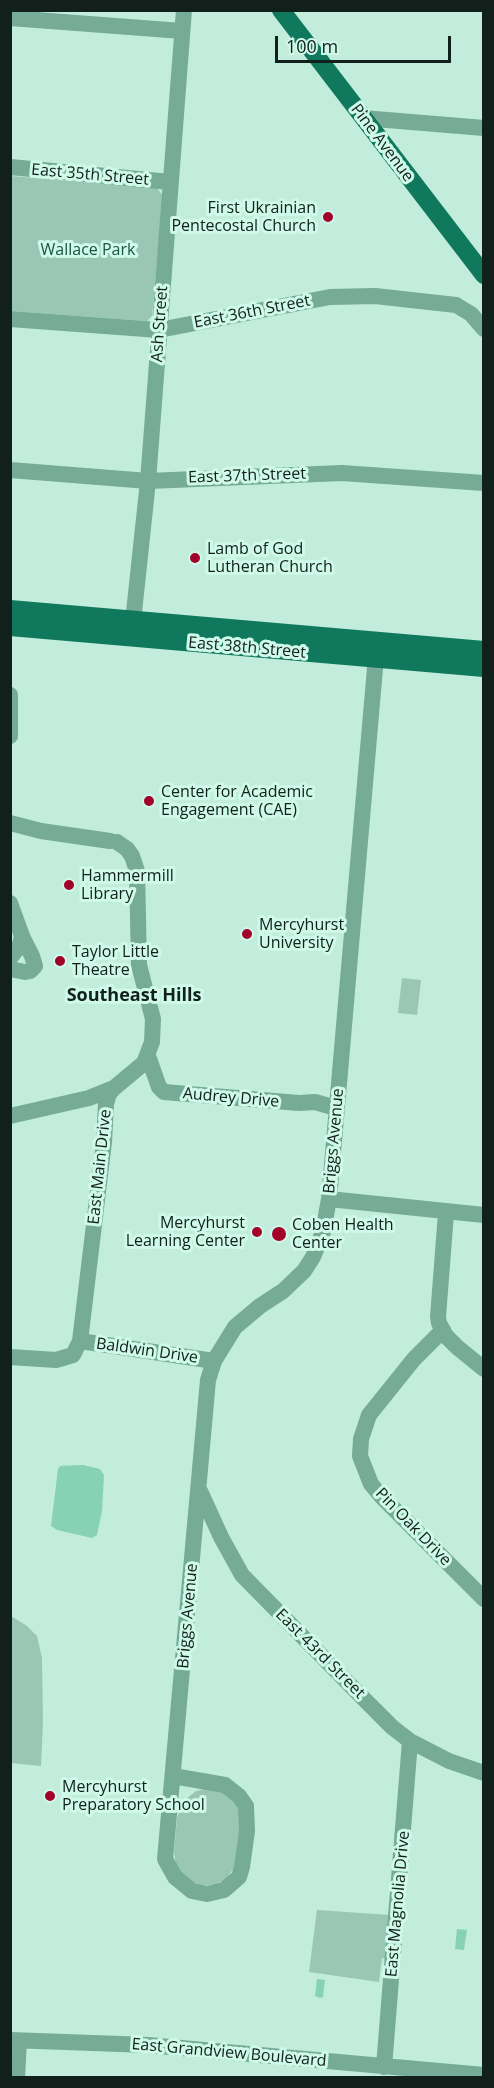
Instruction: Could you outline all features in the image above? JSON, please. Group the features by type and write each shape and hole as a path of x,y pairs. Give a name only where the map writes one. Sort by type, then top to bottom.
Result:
{"main road":[{"name":"Pine Avenue","path":"281,10 483,275"},
{"name":"East 38th Street","path":"10,609 132,628 377,650 483,668"},
{"name":"East 38th Street","path":"10,627 132,628"},
{"name":"East 38th Street","path":"377,650 483,650"}],"street":[{"name":"Ash Street","path":"132,628 148,481 184,10"},
{"path":"10,18 182,31"},
{"path":"363,118 483,128"},
{"name":"East 35th Street","path":"10,167 170,182"},
{"name":"East 36th Street","path":"10,319 159,330 307,301 353,295 456,305 471,314 483,329"},
{"name":"East 37th Street","path":"10,470 148,481 342,474 483,483"},
{"name":"Briggs Avenue","path":"173,1776 225,1785 239,1796 246,1806 247,1832 242,1867 238,1878 224,1890 207,1894 192,1891 179,1882 165,1859 208,1380 214,1361 235,1327 260,1306 284,1291 304,1271 313,1257 323,1232 329,1199 377,650"},
{"path":"10,695 10,736"},
{"path":"10,823 41,831 113,842 127,849 132,856 137,871 138,965 153,1019 152,1042 148,1056"},
{"path":"10,903 35,966 25,972 10,969"},
{"path":"10,958 20,945 22,936"},
{"name":"Audrey Drive","path":"148,1056 159,1088 164,1092 299,1103 315,1102 336,1108"},
{"name":"East Main Drive","path":"80,1341 104,1142 106,1104 114,1088 140,1068 148,1056"},
{"path":"10,1116 89,1098 114,1088"},
{"path":"329,1199 446,1213 483,1215"},
{"path":"446,1213 438,1317 442,1330 457,1347 483,1369"},
{"name":"Pin Oak Drive","path":"442,1330 414,1359 369,1415 361,1439 360,1456 371,1484 381,1496 483,1599"},
{"path":"10,1357 56,1360 73,1355 80,1341"},
{"name":"Baldwin Drive","path":"80,1341 214,1361"},
{"name":"East 43rd Street","path":"199,1491 242,1575 370,1706 410,1741 449,1761 483,1773"},
{"name":"East Magnolia Drive","path":"384,2067 410,1741"},
{"path":"15,2041 17,2078"},
{"name":"East Grandview Boulevard","path":"15,2041 148,2045 483,2075"}],"green space":[{"name":"Wallace Park","path":"11,176 157,188 163,196 152,316 147,321 11,311"},
{"path":"402,978 421,980 417,1015 398,1013"},
{"path":"11,1616 27,1626 37,1636 42,1658 41,1766 11,1763"},
{"path":"205,1789 224,1791 237,1804 241,1819 234,1868 225,1880 201,1886 185,1879 176,1864 174,1853 181,1803 196,1791"},
{"path":"317,1910 390,1915 386,1959 382,1958 379,1982 309,1972"}],"shaded area":[{"path":"83,1465 100,1469 104,1475 102,1511 97,1535 92,1538 57,1530 51,1526 58,1469 60,1466"},
{"path":"457,1929 467,1930 464,1950 455,1949"},
{"path":"317,1979 325,1980 323,1997 320,1998 315,1996"}],"place":[{"name":"First Ukrainian Pentecostal Church","path":"328,217"},
{"name":"Lamb of God Lutheran Church","path":"195,558"},
{"name":"Center for Academic Engagement (CAE)","path":"149,801"},
{"name":"Hammermill Library","path":"69,885"},
{"name":"Mercyhurst University","path":"247,934"},
{"name":"Taylor Little Theatre","path":"60,961"},
{"name":"Mercyhurst Learning Center","path":"257,1232"},
{"name":"Coben Health Center","path":"279,1234"},
{"name":"Mercyhurst Preparatory School","path":"50,1796"}],"district":[{"name":"Southeast Hills","path":"134,996"}]}
